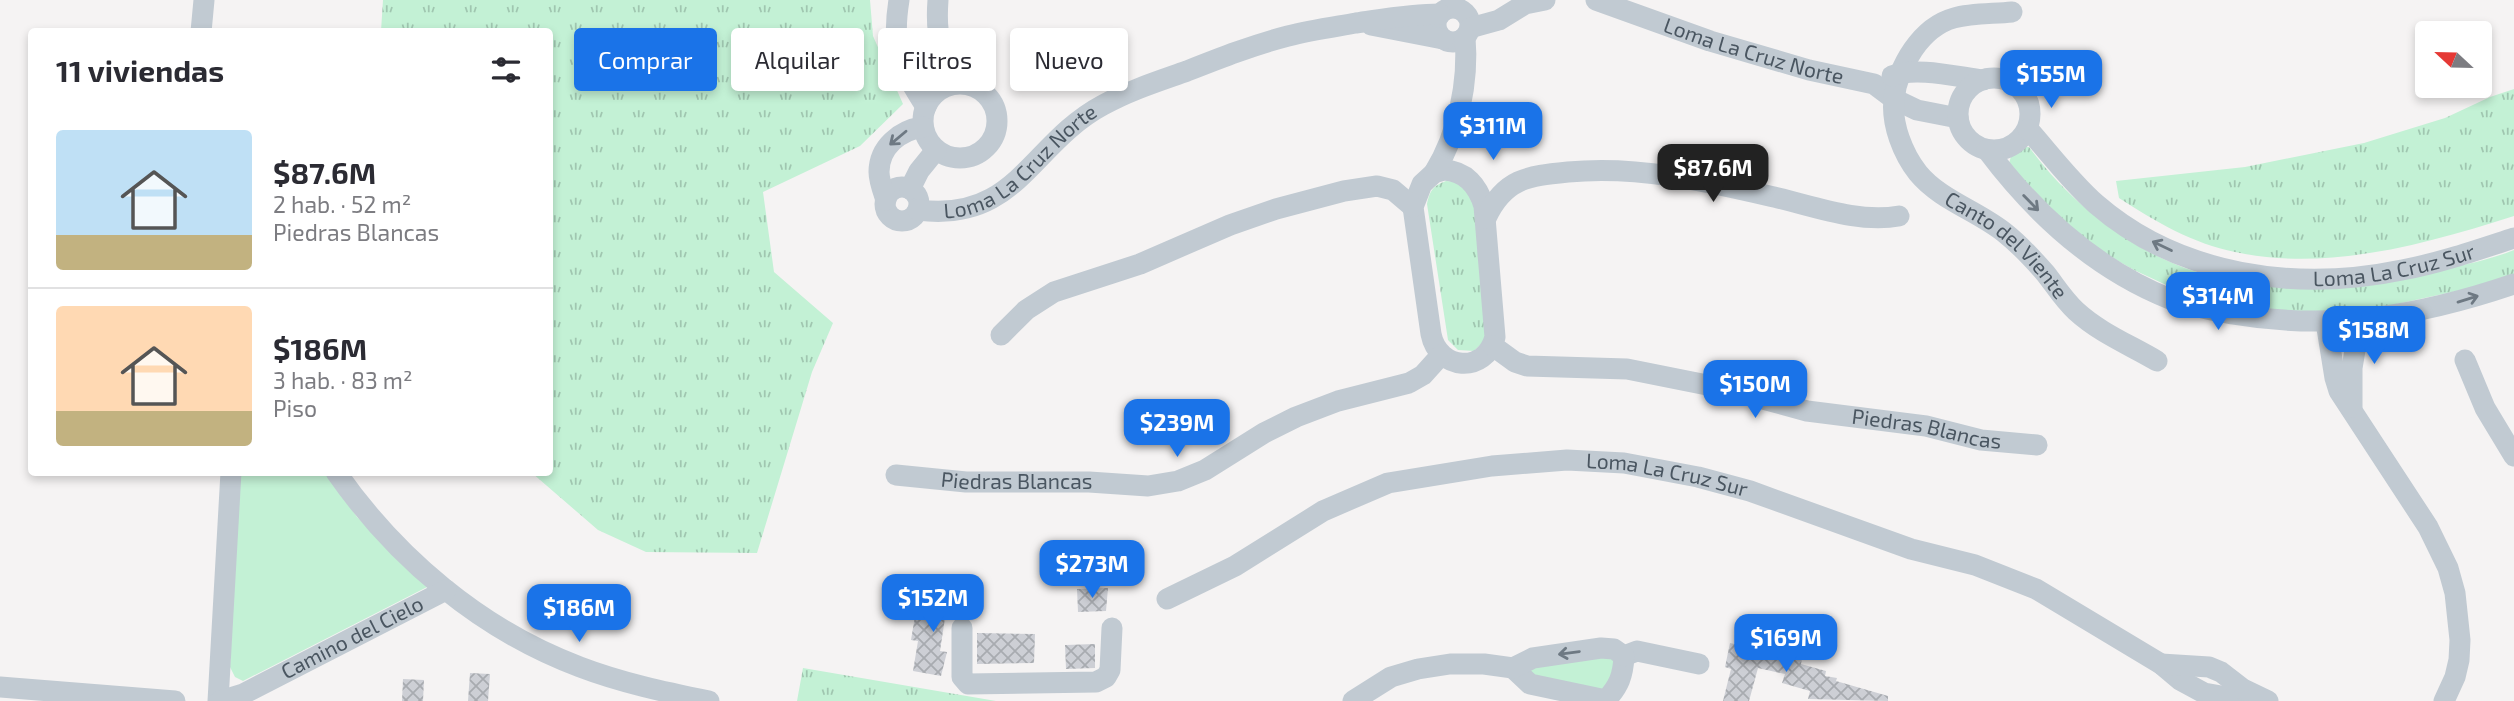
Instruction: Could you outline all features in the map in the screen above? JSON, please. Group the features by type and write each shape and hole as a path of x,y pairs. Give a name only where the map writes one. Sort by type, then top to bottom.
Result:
{"street":[{"path":"201,28 204,0"},
{"path":"899,0 895,43 900,62 924,117 928,140 936,150 951,158 973,156 988,146 996,131 998,118 992,101 983,91"},
{"path":"937,28 938,0"},
{"name":"Loma La Cruz Norte","path":"1358,23 1457,36 1499,20 1525,4 1545,0"},
{"name":"Loma La Cruz Norte","path":"1596,0 1710,41 1809,70 1874,84 1894,99 1917,110 1958,118"},
{"path":"1453,132 1466,177 1481,197 1486,218 1495,330 1493,346 1483,358 1474,362 1457,362 1441,355 1430,334 1413,207 1419,190 1431,175 1453,132 1458,107 1457,36 1469,18 1452,6 1437,30 1457,36"},
{"name":"Loma La Cruz Norte","path":"918,210 936,212 976,206 999,196 1016,183 1067,129 1102,105 1135,90 1266,42 1307,31 1452,6"},
{"path":"1894,99 1902,72 1917,44 1937,26 1954,18 2012,12"},
{"name":"Loma La Cruz Norte","path":"1874,84 1902,72 1983,80"},
{"path":"2004,79 2022,90 2030,109 2028,130 2014,145 2004,150 1987,150 1974,145 1966,138 1958,118 1958,108 1967,90 1983,80 2004,79"},
{"path":"886,200 893,189 910,189 916,195 918,210 909,219 898,220 888,213 880,181 881,160 900,134 924,117 938,91"},
{"name":"Canto del Viente","path":"1894,99 1896,124 1903,148 1918,173 1929,184 1980,215 2012,239 2082,317 2157,361"},
{"name":"Loma La Cruz Sur","path":"2028,130 2094,202 2130,228 2183,256 2241,273 2301,279 2365,276 2432,264 2514,238"},
{"name":"Loma La Cruz Norte","path":"910,189 919,171 936,150"},
{"path":"1987,150 2008,178 2052,223 2096,259 2172,300 2209,309 2284,320 2326,322 2360,320 2433,309 2514,284"},
{"path":"1001,335 1026,310 1054,292 1140,264 1230,225 1276,209 1345,191 1431,175 1444,170 1466,177 1503,183 1579,171 1632,172 1700,180 1868,217 1899,216"},
{"path":"1486,218 1498,195 1516,181"},
{"path":"1377,186 1393,190 1413,207"},
{"path":"2352,409 2352,368 2360,320"},
{"path":"2326,322 2339,391 2428,527 2448,568 2455,593 2460,640 2455,677 2444,701"},
{"name":"Piedras Blancas","path":"1493,346 1515,362 1527,366 1627,369 1722,388 1807,411 1926,426 1981,440 2037,445"},
{"name":"Piedras Blancas","path":"896,475 966,482 1089,482 1148,486 1178,481 1205,470 1264,433 1296,417 1338,401 1409,383 1423,374 1441,355"},
{"path":"2465,360 2485,408 2511,444"},
{"name":"Loma La Cruz Sur","path":"1167,599 1235,566 1322,511 1388,483 1492,466 1567,460 1623,463 1698,477 1750,491 1911,549 1976,565 2036,589 2204,693 2250,701"},
{"path":"219,701 231,476"},
{"path":"339,476 396,544 446,590 496,626 550,654 608,677 709,701"},
{"name":"Camino del Cielo","path":"219,701 243,694 446,590"},
{"path":"962,628 962,677 968,684 1095,691 1110,670 1112,628"},
{"path":"1353,701 1391,677 1418,669 1450,664 1484,664 1513,668 1533,658 1601,648 1614,649 1624,656"},
{"path":"1624,656 1637,652 1699,664"},
{"path":"1513,668 1530,684 1606,701 1618,688 1623,674 1624,656"},
{"name":"Loma La Cruz Sur","path":"2161,664 2209,667 2268,701"},
{"path":"0,687 38,695 175,701"}],"green space":[{"path":"383,0 870,0 873,36 878,47 878,91 897,91 903,104 860,146 763,192 774,272 833,323 812,372 757,553 646,552 598,530 535,476 553,476 553,28 381,28"},
{"path":"2514,89 2514,216 2446,236 2412,245 2341,257 2270,257 2235,252 2205,243 2160,223 2119,198 2116,181 2245,167 2364,143 2445,118"},
{"path":"2022,147 2029,147 2071,195 2121,235 2179,266 2209,275 2249,281 2414,272 2454,267 2514,250 2514,274 2466,289 2360,312 2315,313 2220,304 2177,290 2097,249 2058,216 2009,164 2011,156"},
{"path":"1446,181 1459,182 1478,204 1491,334 1474,351 1458,350 1448,340 1427,204 1433,189"},
{"path":"239,476 328,476 357,517 429,586 243,681 235,677 230,667"},
{"path":"1598,654 1616,658 1608,691 1531,678 1530,667"},
{"path":"803,668 996,701 797,701"}],"building":[{"path":"1108,588 1106,611 1078,612 1077,589"},
{"path":"929,593 958,597 955,617 945,618 940,651 947,652 941,676 913,671 918,641 911,640 915,616 925,618"},
{"path":"977,633 1035,634 1034,663 977,664"},
{"path":"1795,635 1806,637 1801,664 1826,671 1825,676 1837,678 1836,681 1888,696 1888,701 1808,699 1810,691 1782,683 1785,674 1758,668 1749,701 1723,701 1731,669 1725,667 1730,643 1757,649 1759,641 1778,645 1776,657 1788,660"},
{"path":"1095,644 1095,668 1066,669 1065,645"},
{"path":"470,673 490,674 488,701 468,701"},
{"path":"403,679 424,680 423,701 402,701"}]}
